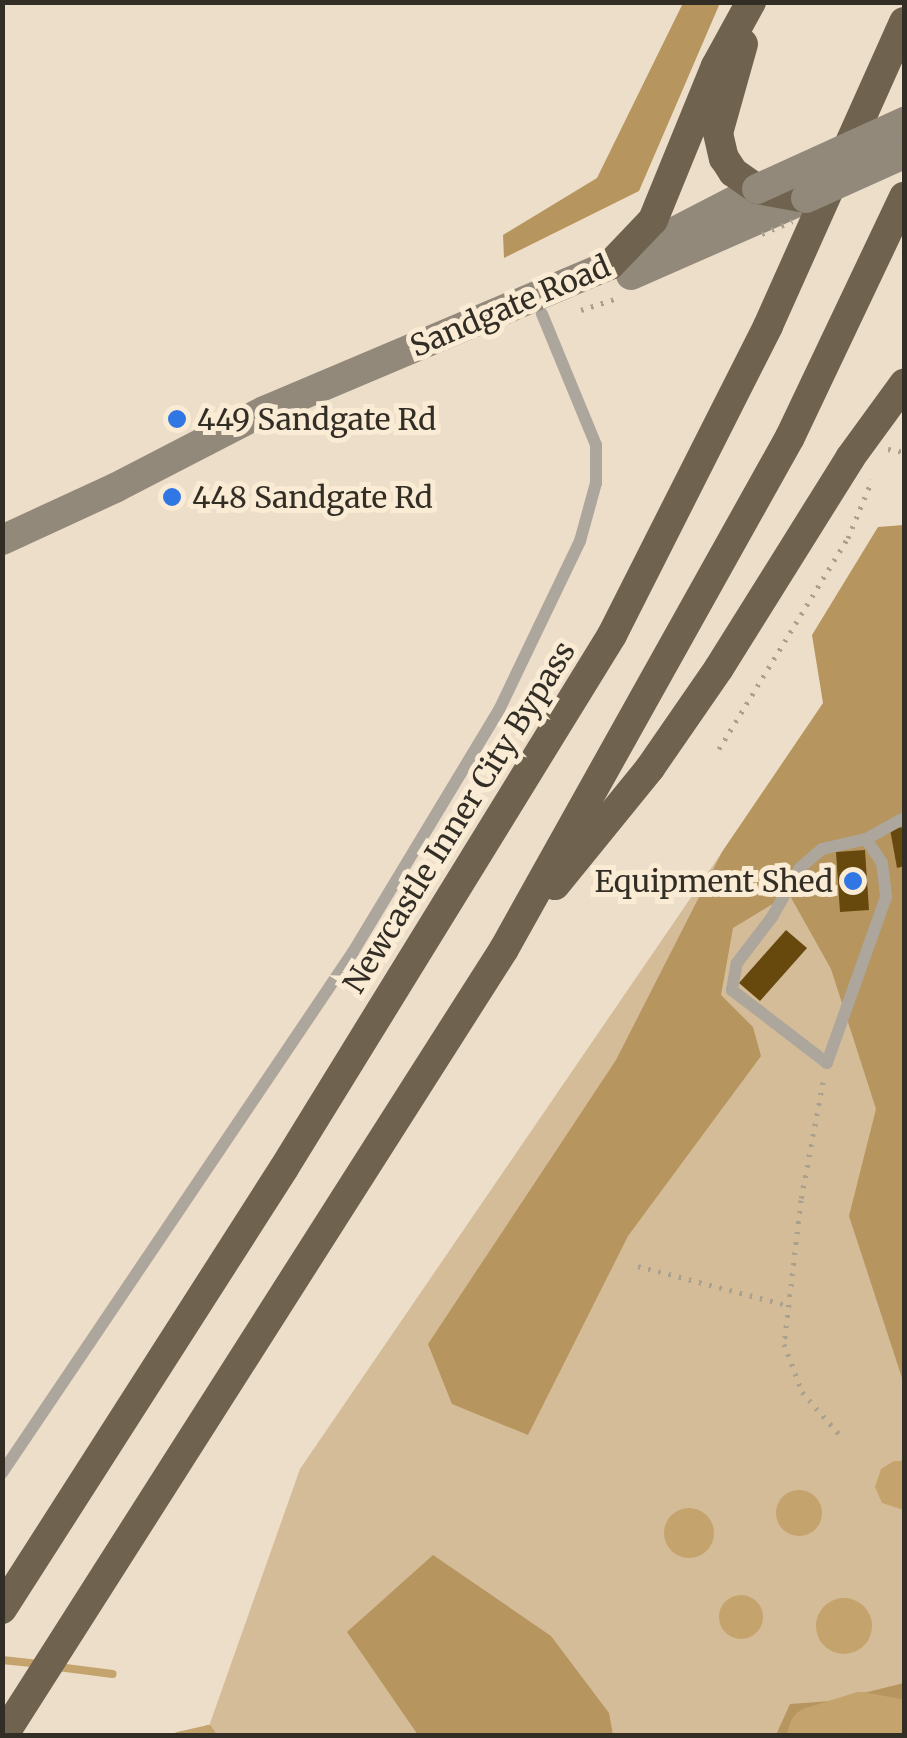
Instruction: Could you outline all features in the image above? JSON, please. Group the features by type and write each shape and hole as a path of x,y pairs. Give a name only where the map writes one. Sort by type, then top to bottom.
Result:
{"highway":[{"path":"754,2 718,133 732,172 757,189 806,198"},
{"path":"610,265 654,220 716,66 754,2"},
{"name":"Newcastle Inner City Bypass","path":"2,1610 294,1151 612,635 768,326 904,22"},
{"path":"3,1736 504,950 790,438 904,197"},
{"path":"504,950 650,768 719,668 850,458 904,384"}],"main road":[{"name":"Sandgate Road","path":"2,540 115,488 264,411 610,265 757,189 904,122"},
{"name":"Sandgate Road","path":"115,488 270,430 904,154"}],"lane":[{"path":"2,1473 353,952 500,710 580,541 596,483 596,446 542,314"},
{"path":"866,839 882,863 886,897 827,1063 732,990 737,963 772,917 800,868 822,850 866,839 904,818"}],"path":[{"path":"895,432 885,449 904,452"},
{"path":"719,749 848,538 878,466"},
{"path":"827,1063 801,1200 784,1344 802,1392 839,1434"},
{"path":"638,1266 791,1306"}],"shaded area":[{"path":"683,3 720,3 639,191 504,258 503,235 597,178"},
{"path":"904,525 904,1384 849,1216 876,1109 831,969 789,894 733,928 721,995 753,1027 761,1056 628,1236 528,1435 452,1404 428,1344 616,1060 722,852 823,703 812,635 878,527"},
{"path":"904,693 904,1735 213,1736 208,1729 300,1469 824,703"},
{"path":"894,1461 904,1461 904,1510 882,1503 875,1487 881,1469"},
{"path":"799,1490 815,1497 822,1513 815,1529 799,1536 783,1529 776,1513 783,1497"},
{"path":"689,1508 706,1516 714,1533 706,1550 689,1558 672,1550 664,1533 672,1516"},
{"path":"433,1555 551,1636 609,1713 613,1735 418,1735 347,1632"},
{"path":"741,1595 756,1602 763,1617 756,1632 741,1639 726,1632 719,1617 726,1602"},
{"path":"844,1598 864,1606 872,1626 864,1646 844,1654 824,1646 816,1626 824,1606"},
{"path":"904,1683 904,1735 776,1735 790,1704 831,1701"}],"building":[{"path":"904,827 904,866 897,868 890,829"},
{"name":"Equipment Shed","path":"865,850 869,910 840,912 836,852"},
{"path":"786,930 807,948 760,1001 739,983"}],"waterway":[{"path":"2,1660 39,1664"},
{"path":"58,1667 113,1674"},
{"path":"811,1736 813,1731 861,1716 904,1724"},
{"path":"178,1736 208,1729 213,1736"}],"place":[{"name":"449 Sandgate Rd","path":"177,419"},
{"name":"448 Sandgate Rd","path":"172,497"},
{"name":"Equipment Shed","path":"853,881"}]}
